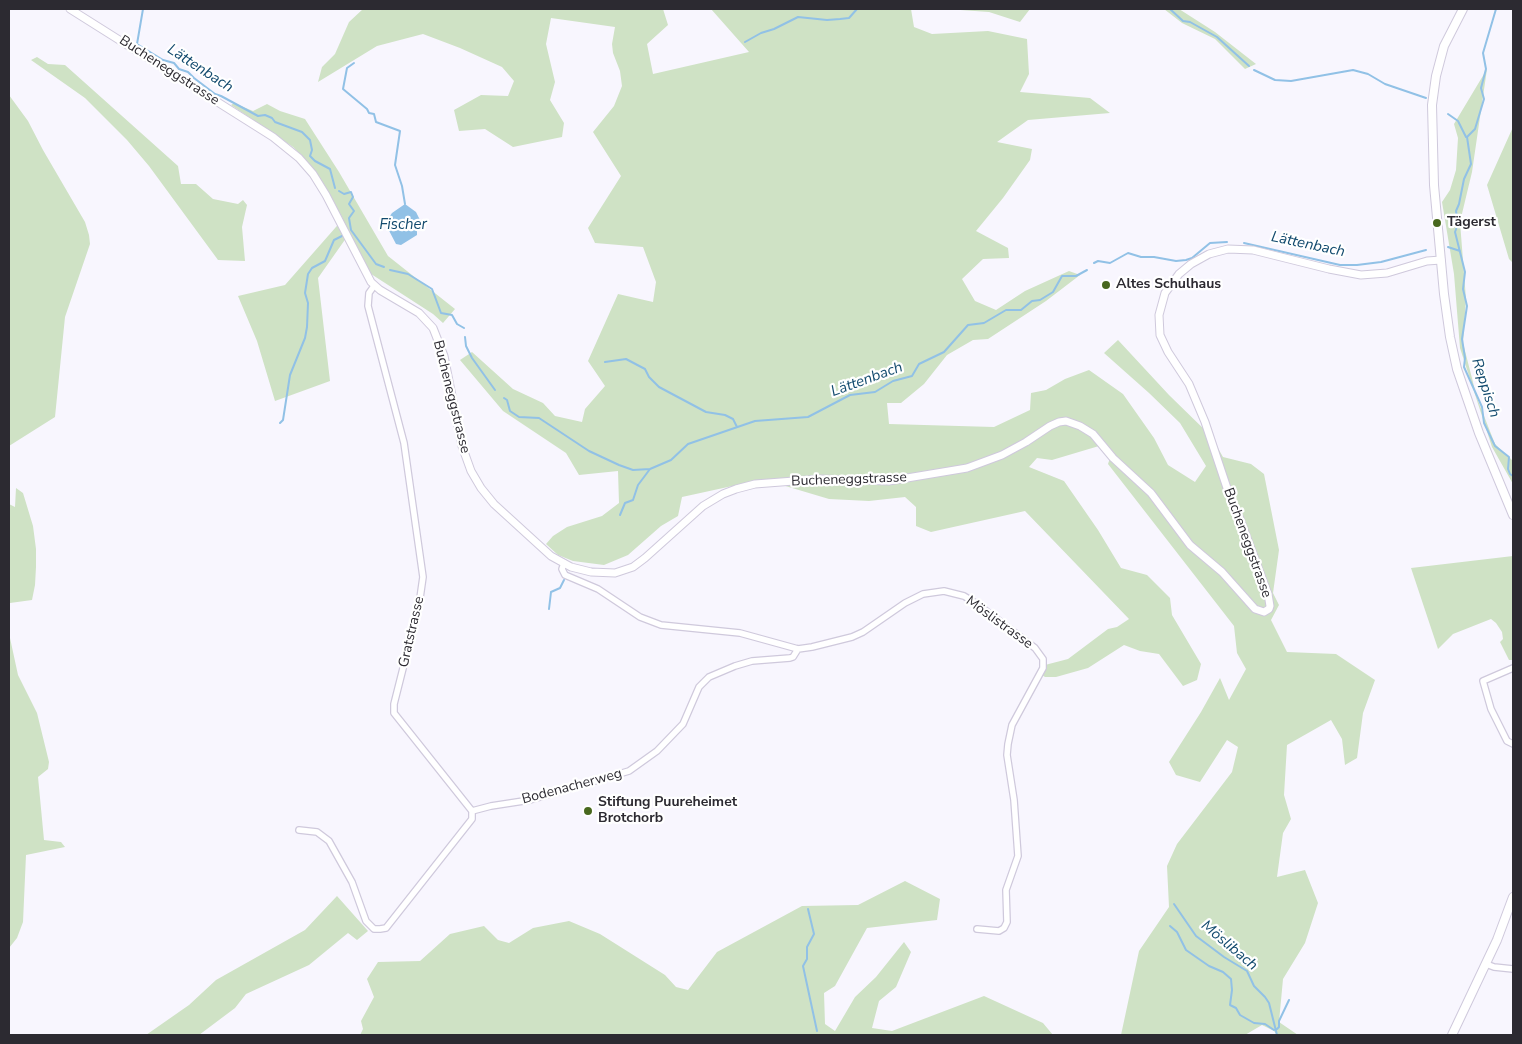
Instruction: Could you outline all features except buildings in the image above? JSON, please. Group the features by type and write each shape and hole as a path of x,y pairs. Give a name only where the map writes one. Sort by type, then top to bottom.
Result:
{"main road":[{"path":"1463,9 1444,46 1436,76 1432,105 1434,185 1441,260 1446,310 1457,369 1476,425 1513,515"},
{"path":"1452,1035 1486,964 1513,897"}],"street":[{"name":"Bucheneggstrasse","path":"70,9 122,40 273,137 299,158 313,174 326,195 368,278 374,286 419,312 433,328 444,356 462,446 471,471 481,488 494,504 540,546 564,563 579,569 598,573 615,573 630,568 645,558 708,502 742,487 820,479 889,481 961,469 981,464 1002,455 1050,426 1058,422 1066,422 1080,426 1093,434 1113,458 1151,493 1190,544 1222,572 1255,609 1264,612 1270,606 1268,594 1229,494 1204,417 1189,384 1168,352 1160,335 1159,315 1165,293 1179,274 1191,264 1209,254 1228,249 1253,250 1329,269 1361,274 1386,273 1425,262 1441,260"},
{"name":"Gratstrasse","path":"374,286 369,293 368,306 404,443 423,577 419,605 394,704 394,713 472,811"},
{"name":"Möslistrasse","path":"564,563 562,569 565,575 598,589 654,624 740,633 798,648 826,645 863,632 905,603 923,594 944,591 964,596 977,604 1035,648 1043,659 1043,668 1012,725 1008,744 1007,755 1014,800 1018,856 1006,890 1007,922 1004,928 999,931 977,929"},
{"name":"Bodenacherweg","path":"472,811 530,800 629,771 657,751 683,724 699,687 709,677 752,661 790,658 793,657 798,648"},
{"path":"1513,668 1483,681 1491,709 1507,741 1513,744"},
{"path":"299,830 317,832 329,841 352,882 366,922 374,929 386,928 470,822 472,811"},
{"path":"1486,964 1513,969"}],"green space":[{"path":"363,9 663,9 668,25 647,44 653,74 749,52 711,9 911,9 914,27 932,34 988,31 1027,39 1029,74 1020,92 1090,98 1110,113 1028,120 997,142 1032,149 1030,160 1003,198 976,231 1008,248 1009,258 983,259 962,279 975,301 996,310 1025,291 1069,271 1080,275 1046,301 988,339 973,340 947,355 924,384 901,403 887,403 889,424 994,427 1030,410 1031,393 1046,390 1065,379 1089,370 1123,394 1154,438 1168,465 1195,482 1206,466 1180,423 1104,353 1118,340 1169,395 1211,436 1223,457 1251,464 1264,474 1279,550 1273,593 1279,605 1271,620 1287,652 1336,654 1375,680 1363,713 1357,758 1345,765 1342,739 1331,720 1287,745 1284,795 1291,819 1283,833 1277,877 1305,870 1318,903 1305,943 1283,979 1279,1022 1298,1035 1277,1035 1274,1031 1262,1025 1245,1035 1121,1035 1139,951 1169,907 1167,866 1177,844 1232,772 1238,747 1227,740 1200,782 1176,775 1169,762 1220,678 1229,700 1246,669 1237,653 1234,626 1108,464 1110,458 1099,446 1052,460 1037,458 1029,467 1064,481 1098,530 1121,568 1147,575 1170,598 1172,615 1201,664 1197,680 1183,686 1159,654 1140,651 1124,645 1088,668 1056,677 1045,677 1042,675 1045,665 1068,659 1108,629 1117,627 1129,619 1025,511 931,532 916,526 916,507 905,497 869,501 829,499 772,482 737,485 682,497 678,516 661,526 628,555 604,565 573,561 558,555 546,544 553,536 567,527 602,516 619,503 618,471 579,475 566,453 503,411 460,360 472,352 513,389 543,403 555,416 582,422 585,409 605,386 588,361 618,294 653,302 656,282 643,247 595,243 588,228 621,176 593,132 614,106 622,86 620,71 613,53 612,44 615,27 551,18 546,44 555,82 550,100 564,123 562,137 513,147 485,129 459,131 454,110 481,95 508,96 514,81 502,67 423,34 377,46 318,82 322,67 335,54 349,22"},
{"path":"946,9 1030,9 1020,22 989,12"},
{"path":"1164,9 1179,9 1215,32 1256,64 1245,69 1215,39 1182,23"},
{"path":"37,57 48,64 65,65 178,166 181,184 196,184 213,199 238,204 243,200 247,205 242,227 245,261 218,260 149,166 127,140 85,98 31,60"},
{"path":"1487,69 1472,172 1460,222 1466,299 1463,343 1477,398 1495,444 1513,461 1513,484 1492,447 1460,348 1454,274 1442,202 1450,190 1456,170 1458,138 1454,124"},
{"path":"9,95 28,121 85,222 90,244 65,317 55,417 9,446"},
{"path":"234,103 253,111 267,104 280,111 305,119 339,172 388,256 455,309 443,323 433,314 368,272 349,234 318,278 330,381 275,401 257,341 238,296 285,285 343,219 325,186 304,158 293,147 231,105"},
{"path":"1513,127 1513,263 1509,259 1487,185"},
{"path":"16,488 23,493 33,526 36,567 32,600 10,603 10,638 18,675 37,713 49,762 48,769 38,777 44,840 61,842 65,847 26,855 23,922 17,938 9,948 9,504 15,507"},
{"path":"1513,556 1513,660 1509,660 1500,642 1503,639 1502,632 1491,619 1453,634 1438,649 1411,568"},
{"path":"905,881 940,899 937,920 867,928 835,986 824,993 825,1024 835,1031 855,997 876,977 904,942 911,952 896,987 879,1001 872,1028 892,1031 984,996 1043,1023 1053,1035 360,1035 363,1029 361,1021 374,997 367,979 378,962 420,961 450,934 484,926 498,940 509,943 533,928 569,921 600,934 665,975 676,987 688,990 717,952 802,906 858,905"},
{"path":"337,896 368,931 357,940 348,933 309,965 246,994 235,1008 199,1035 146,1035 189,1005 216,980 305,930"}],"water":[{"name":"Fischer","path":"405,204 416,212 421,222 417,228 417,235 401,245 396,244 385,223 392,213"}],"waterway":[{"name":"Lättenbach","path":"143,9 137,44 163,60 174,63 179,69 188,72 215,94 258,116 265,115 272,118 275,122 302,132 310,140 312,150 310,156 330,169 335,188"},
{"path":"745,42 798,17 827,20 849,18 857,9"},
{"path":"869,9 876,9"},
{"path":"1170,9 1183,21 1190,22 1217,37 1249,66"},
{"name":"Reppisch","path":"1496,9 1483,53 1486,69 1481,88 1484,99 1475,129 1467,137 1471,164 1464,179 1456,211 1458,224 1455,232 1465,272 1463,289 1467,306 1462,339 1465,358 1464,367 1482,407 1484,423 1495,446 1509,457 1508,469 1513,476"},
{"path":"354,63 347,68 343,89 367,109 369,113 374,114 376,122 400,131 395,165 402,186 405,204"},
{"path":"1254,70 1275,80 1291,81 1353,70 1368,74 1385,84 1426,98"},
{"path":"1448,114 1458,121 1466,137"},
{"name":"Lättenbach","path":"339,191 344,194 351,192 353,197 349,204 354,211 349,218 351,230 376,264 384,267"},
{"path":"280,423 283,420 290,375 305,338 308,303 305,293 308,274 312,268 325,261 334,240 342,236"},
{"name":"Lättenbach","path":"1094,263 1098,261 1110,263 1128,253 1141,257 1176,261 1186,260 1192,258 1210,243 1227,242"},
{"name":"Lättenbach","path":"1244,243 1340,265 1381,262 1426,250"},
{"name":"Lättenbach","path":"1448,247 1460,251"},
{"name":"Lättenbach","path":"390,270 408,274 432,289 441,313 452,315 457,324 464,328"},
{"name":"Lättenbach","path":"504,398 507,400 510,411 519,417 539,418 589,451 619,465 633,470 650,469 671,460 688,444 755,421 808,417 850,395 875,392 893,381 912,376 919,364 944,352 968,325 984,323 1006,310 1021,310 1032,301 1040,300 1053,292 1062,276 1076,276 1087,270"},
{"name":"Lättenbach","path":"465,337 466,346 472,358 495,390"},
{"path":"605,362 626,359 645,369 649,377 659,387 706,412 725,415 733,419 737,427"},
{"path":"620,515 625,503 633,500 638,485 650,469"},
{"path":"549,609 551,592 560,588 564,580"},
{"name":"Möslibach","path":"1174,904 1196,936 1247,971 1254,986 1269,1003 1277,1035"},
{"path":"808,909 814,934 807,947 807,959 803,966 817,1031"},
{"path":"1170,926 1177,932 1186,950 1209,966 1223,972 1231,979 1230,1005 1236,1008 1240,1015 1254,1023 1265,1024 1274,1030"},
{"path":"1277,1029 1289,1000"}],"place":[{"name":"Tägerst","path":"1437,223"},
{"name":"Altes Schulhaus","path":"1106,285"},
{"name":"Stiftung Puureheimet Brotchorb","path":"588,811"}]}
